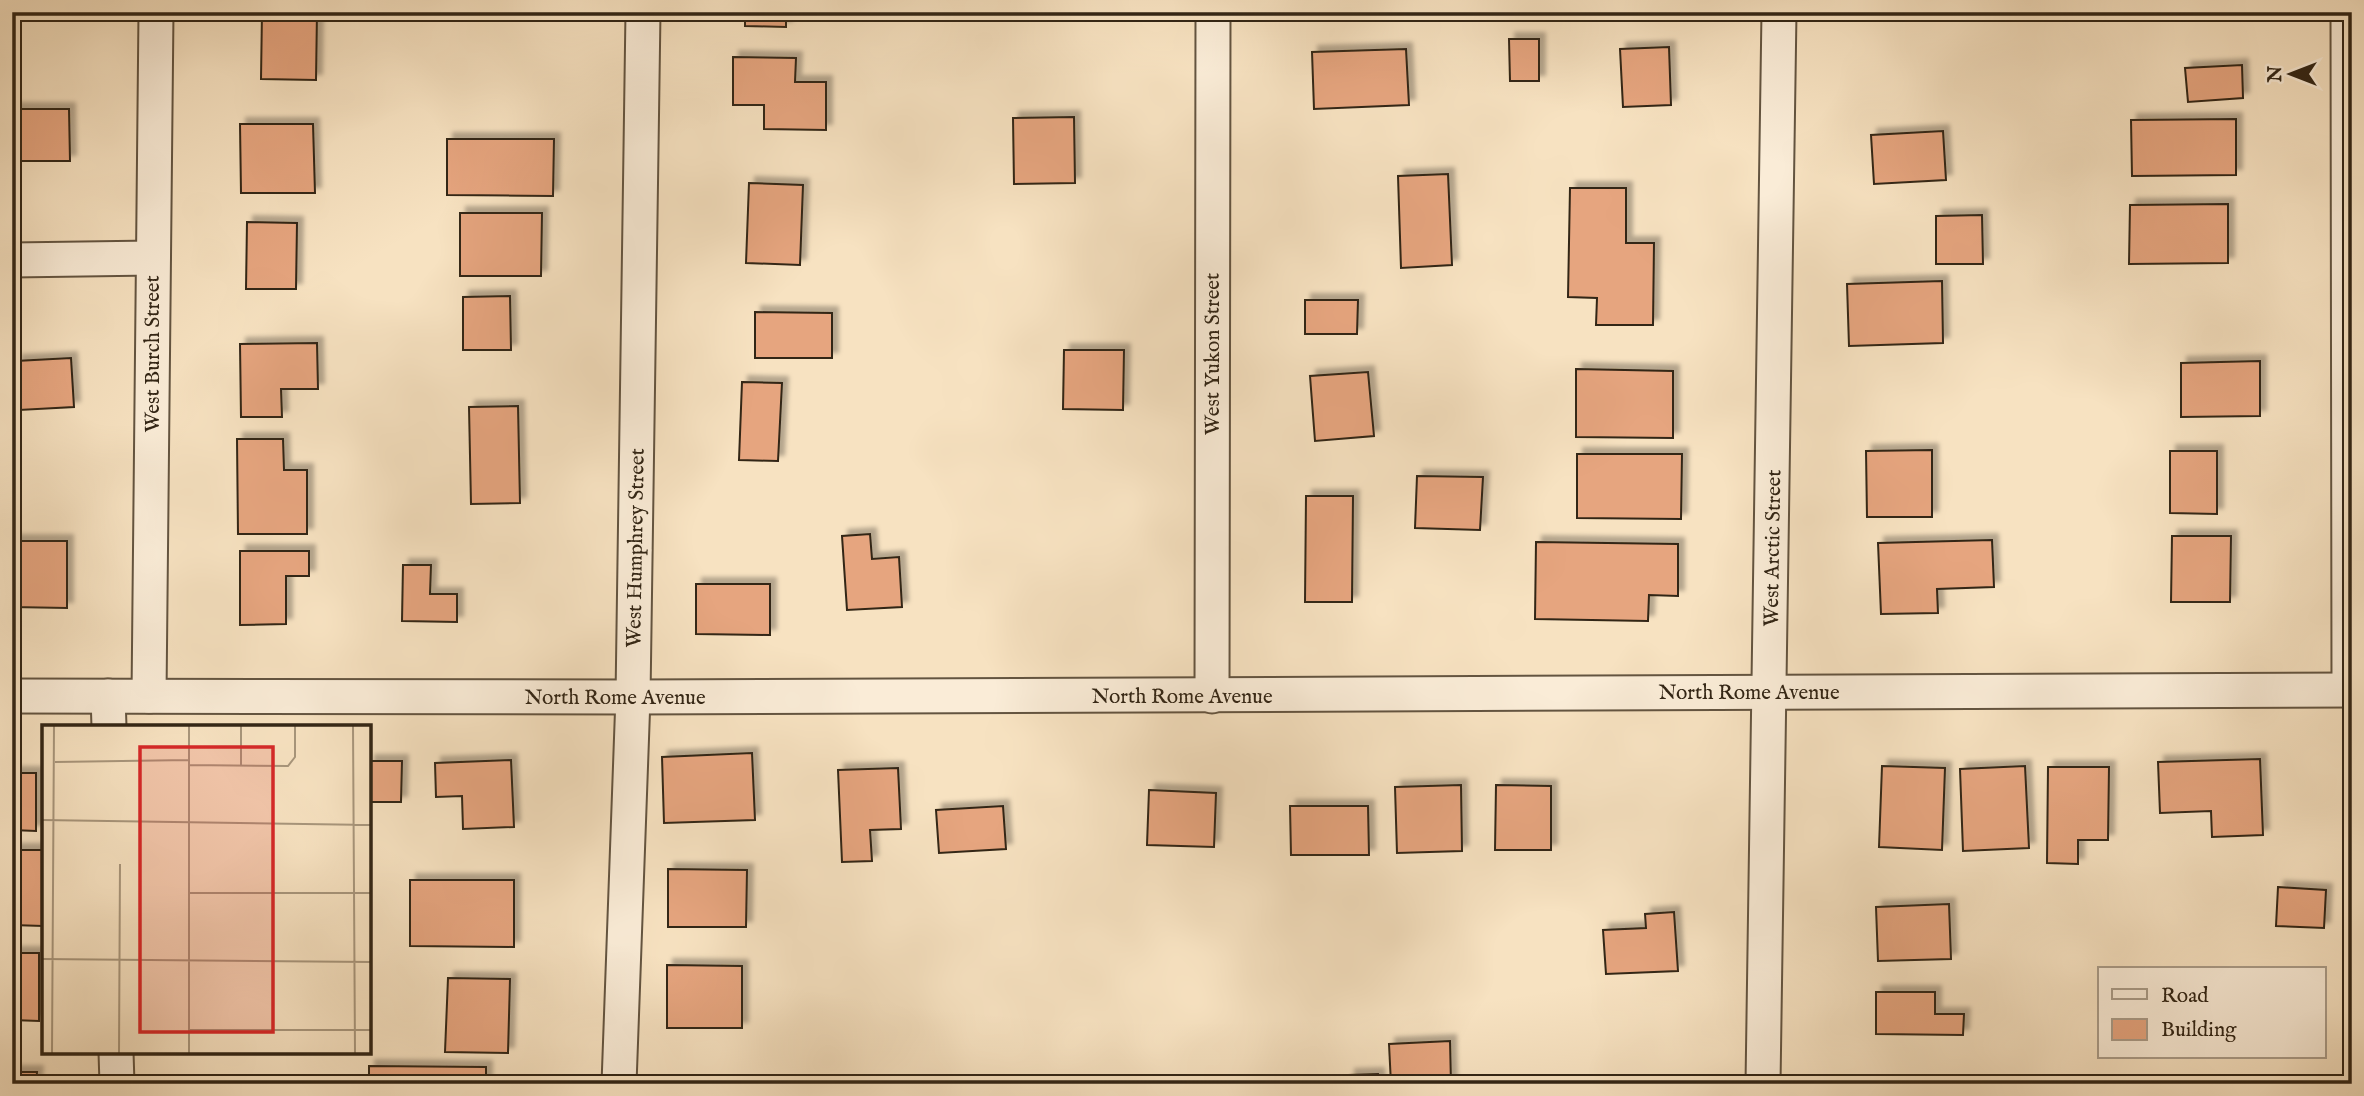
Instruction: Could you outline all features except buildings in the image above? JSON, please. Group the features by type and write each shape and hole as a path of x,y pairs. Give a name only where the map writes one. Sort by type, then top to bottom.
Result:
{"street":[{"name":"West Burch Street","path":"149,696 156,12"},
{"name":"West Humphrey Street","path":"619,1084 633,697 643,12"},
{"name":"West Yukon Street","path":"1212,696 1213,12"},
{"name":"West Arctic Street","path":"1763,1084 1779,12"},
{"path":"2348,12 2350,690"},
{"path":"12,260 153,258"},
{"name":"North Rome Avenue","path":"12,696 109,711 149,696 1212,696 2350,690"},
{"path":"116,1054 117,1084"}]}
